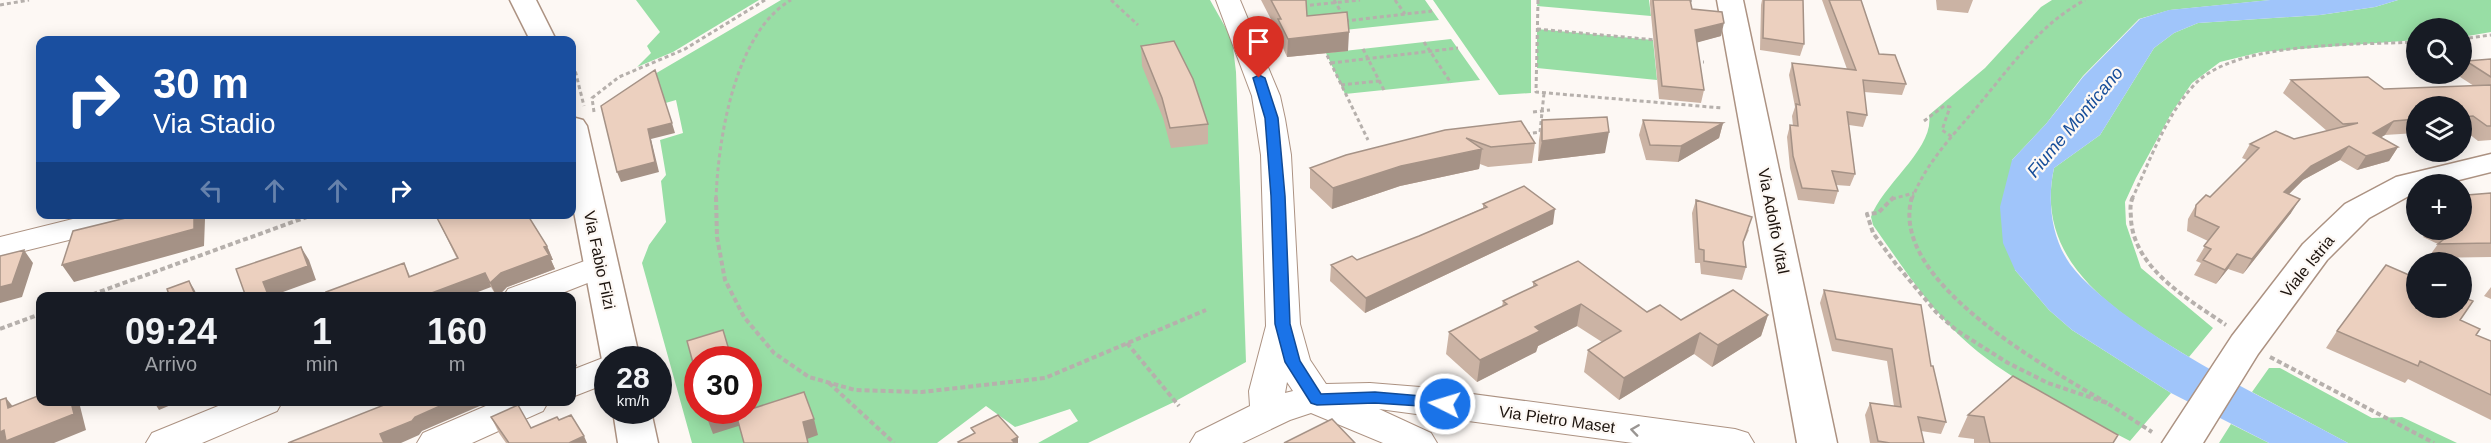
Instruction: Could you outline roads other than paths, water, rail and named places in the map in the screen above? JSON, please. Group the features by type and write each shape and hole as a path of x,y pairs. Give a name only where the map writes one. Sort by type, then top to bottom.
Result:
{"street":[{"path":"522,0 541,36"},
{"path":"1228,0 1266,96 1276,165 1282,324 1266,401 1296,404 1359,416 1418,443"},
{"name":"Via Adolfo Vital","path":"1730,0 1817,443"},
{"name":"Via Fabio Filzi","path":"585,120 601,266 618,346"},
{"name":"Viale Istria","path":"2169,439 2315,252 2357,212 2407,184 2490,164"},
{"path":"0,247 115,219"},
{"path":"533,292 601,266"},
{"path":"1282,324 1293,362 1296,404"},
{"path":"576,382 594,375"},
{"name":"Via Pietro Maset","path":"1209,443 1296,404 1375,397 1445,404 1735,443"},
{"path":"1426,443 1420,437 1419,426 1431,409 1445,404"},
{"path":"165,443 254,406"},
{"path":"436,443 521,406"},
{"path":"634,424 638,443"}],"water":[{"name":"Fiume Monticano","path":"2270,0 2398,0 2375,7 2320,15 2198,23 2174,33 2154,48 2100,135 2054,168 2051,193 2052,218 2058,242 2075,271 2120,311 2203,365 2348,443 2269,443 2171,393 2072,330 2049,310 2015,270 2003,243 2000,207 2012,160 2046,124 2083,77 2140,19 2169,10"}]}
